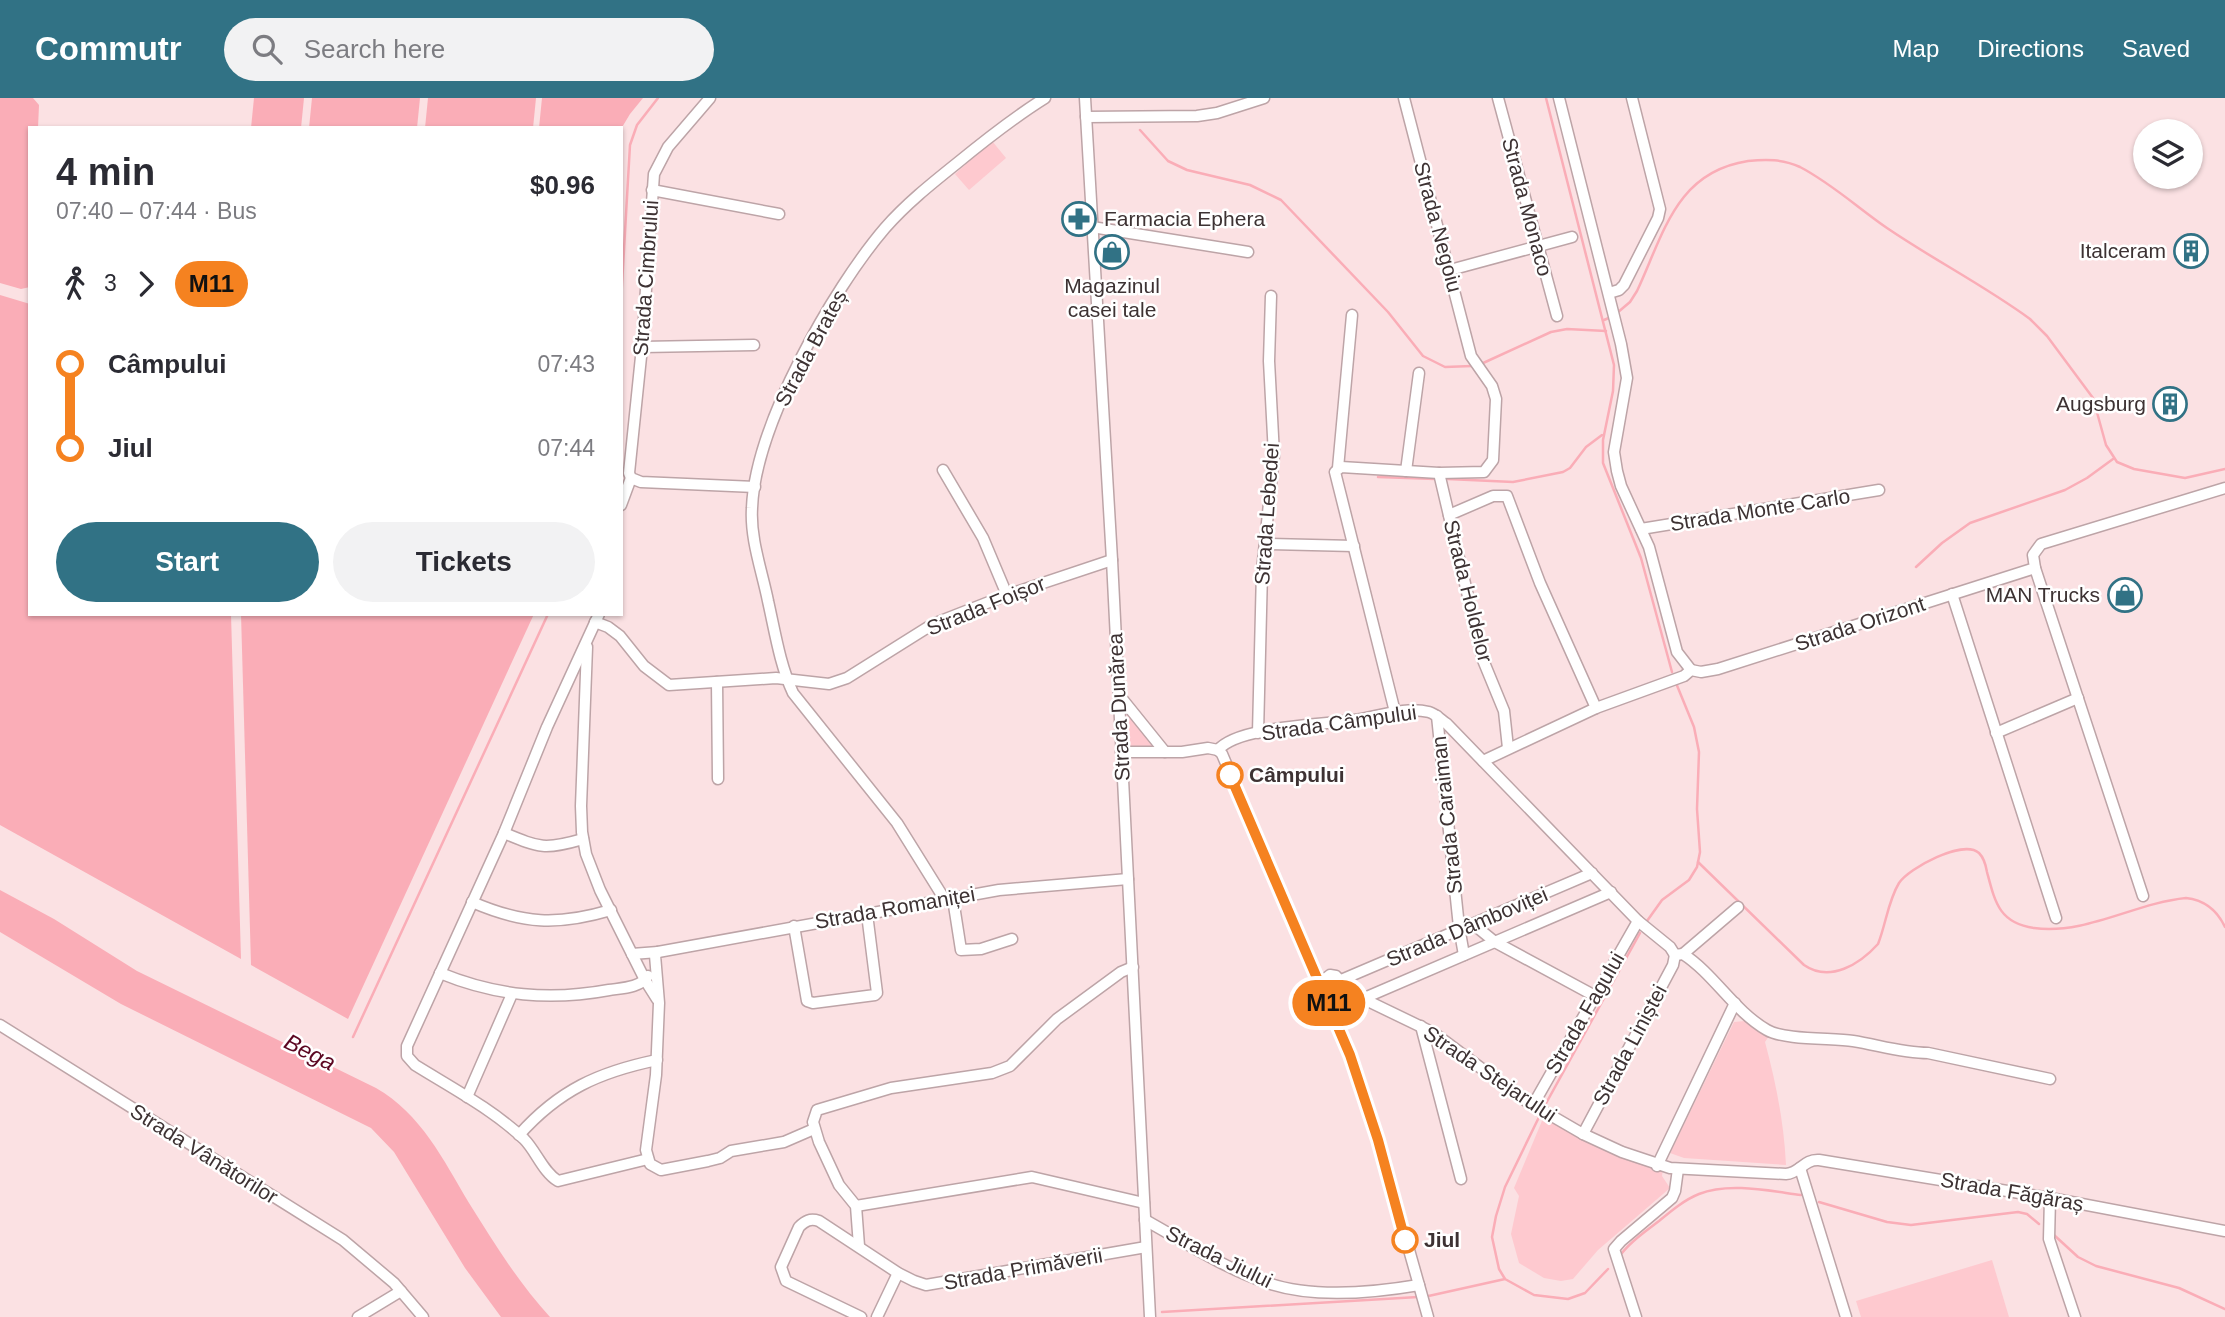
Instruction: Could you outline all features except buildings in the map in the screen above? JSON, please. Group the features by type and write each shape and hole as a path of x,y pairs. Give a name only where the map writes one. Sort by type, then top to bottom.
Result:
{"street":[{"name":"Strada Cimbrului","path":"623,500 631,478 629,474 642,347 652,190 656,169 662,155 710,98"},
{"name":"Strada Brateș","path":"949,899 897,823 796,698 787,680 755,542 752,515 755,487 776,414 797,365 873,242 899,213 932,183 1009,122 1045,98"},
{"name":"Strada Dunărea","path":"1086,98 1150,1317"},
{"path":"1086,117 1197,116 1217,113 1264,98"},
{"name":"Strada Negoiu","path":"1338,468 1480,473 1487,471 1493,460 1496,404 1494,391 1471,356 1404,98"},
{"name":"Strada Monaco","path":"1498,98 1557,316"},
{"path":"1559,98 1609,293 1627,378 1614,452 1621,486 1641,529 1658,579 1677,652 1691,670"},
{"path":"1609,293 1625,285 1660,209 1632,98"},
{"path":"652,190 779,214"},
{"path":"1092,227 1248,252"},
{"path":"1450,270 1572,237"},
{"name":"Strada Lebedei","path":"1258,733 1262,571 1274,455 1269,361 1271,296"},
{"path":"1352,315 1338,468 1335,475 1395,712"},
{"path":"642,347 754,345"},
{"path":"1406,471 1419,373"},
{"path":"943,470 983,538 1007,594"},
{"name":"Strada Holdelor","path":"1439,473 1483,660 1504,711 1508,748"},
{"path":"631,478 645,483 755,487"},
{"path":"2143,896 2033,555 2041,544 2225,488"},
{"name":"Strada Monte Carlo","path":"1641,529 1879,490"},
{"path":"1449,515 1493,496 1507,496 1540,583 1596,708"},
{"path":"1265,544 1354,546"},
{"name":"Strada Foișor","path":"597,618 620,636 644,666 669,685 787,680 825,684 842,680 933,624 1007,594 1112,560"},
{"name":"Strada Orizont","path":"1483,761 1596,708 1684,676 1691,670 1701,672 1718,669 2035,568"},
{"path":"1952,594 2056,918"},
{"path":"597,618 547,727 504,833 407,1046 407,1056 415,1065 467,1097 519,1135 530,1145 551,1176 558,1181 648,1159"},
{"path":"587,643 581,806 583,839 586,854 611,910 659,1003"},
{"path":"717,682 718,779"},
{"path":"1118,695 1165,752"},
{"path":"1996,733 2078,698"},
{"name":"Strada Câmpului","path":"1121,752 1218,750 1227,741 1294,725 1342,722 1395,712 1429,712 1437,716 1483,761 1638,921 1679,954 1692,960 1759,1024 1777,1034 1854,1041 1928,1053 2050,1079"},
{"name":"Strada Caraiman","path":"1437,716 1459,930 1464,955"},
{"path":"1218,750 1327,998 1359,1080 1428,1317"},
{"path":"504,833 533,845 555,848 583,839"},
{"name":"Strada Dâmboviței","path":"1342,985 1459,930 1592,873"},
{"name":"Strada Romaniței","path":"632,954 999,890 1128,879"},
{"path":"1362,999 1611,892"},
{"path":"949,899 961,950 981,949 1012,939"},
{"path":"472,902 527,921 581,919 611,910"},
{"path":"1679,954 1738,907"},
{"path":"794,926 807,1001 813,1003 875,995 877,993 867,914"},
{"name":"Strada Fagului","path":"1539,1109 1595,996 1638,921"},
{"path":"1474,924 1495,942 1595,996"},
{"path":"661,950 655,955 659,1003 657,1060 646,1150 650,1164 661,1170 720,1158 731,1151 783,1142 814,1129"},
{"name":"Strada Liniștei","path":"1583,1134 1679,954"},
{"path":"440,973 464,983 512,994 578,996 635,985 645,980 655,965"},
{"path":"862,1248 856,1206 839,1185 827,1163 814,1129 814,1115 821,1107 891,1088 1005,1069 1057,1019 1121,972 1133,967"},
{"path":"1320,983 1330,975 1336,976 1342,985 1340,996 1327,998"},
{"name":"Strada Stejarului","path":"1342,985 1362,999 1421,1026 1452,1044 1510,1090 1539,1109 1583,1134 1657,1166 1786,1174 1800,1168"},
{"path":"467,1097 512,994"},
{"path":"1657,1166 1735,1003"},
{"name":"Strada Vânătorilor","path":"0,1025 337,1235 372,1263 423,1317"},
{"path":"1421,1026 1461,1179"},
{"path":"519,1135 545,1109 591,1079 620,1068 657,1060"},
{"name":"Strada Făgăraș","path":"1800,1168 1807,1161 1819,1160 2050,1198 2225,1231"},
{"path":"1800,1168 1846,1317"},
{"path":"1636,1317 1614,1249 1672,1198 1678,1169"},
{"path":"856,1206 1032,1177 1144,1203"},
{"path":"2050,1198 2049,1239 2075,1317"},
{"name":"Strada Primăverii","path":"861,1317 786,1281 781,1267 799,1227 809,1220 819,1221 898,1273 920,1284 1146,1247"},
{"name":"Strada Jiului","path":"1145,1220 1247,1275 1280,1287 1353,1293 1421,1293"},
{"path":"877,1317 898,1273"},
{"path":"358,1317 401,1291"}],"shaded area":[{"path":"0,98 33,98 39,105 38,126 28,126 28,287 21,289 0,283"},
{"path":"254,98 304,98 301,126 251,126"},
{"path":"312,98 420,98 417,126 309,126"},
{"path":"428,98 536,98 533,126 425,126"},
{"path":"542,98 643,98 623,126 539,126"},
{"path":"992,141 1006,158 969,190 955,174"},
{"path":"0,295 28,303 28,616 231,616 241,959 0,825"},
{"path":"241,616 533,616 348,1019 251,965"},
{"path":"1130,715 1154,745 1152,747 1134,749 1126,745 1125,716"},
{"path":"0,890 54,919 137,971 376,1088 392,1099 430,1139 507,1262 550,1317 501,1317 465,1268 394,1152 371,1128 121,1004 0,932"},
{"path":"1745,1021 1769,1036 1765,1042 1779,1103 1786,1165 1684,1158 1670,1153 1734,1022"},
{"path":"1544,1116 1663,1169 1662,1176 1670,1188 1598,1250 1573,1279 1561,1281 1544,1278 1519,1263 1511,1234 1519,1196 1514,1188"},
{"path":"1992,1260 2009,1317 1861,1317 1856,1301"}],"waterway":[{"path":"623,267 630,145 637,125 658,98"},
{"path":"1546,98 1614,365 1613,391 1603,440 1603,463 1641,558 1672,672"},
{"path":"1140,130 1168,161 1187,170 1250,185 1281,200 1388,312 1423,356 1445,367 1472,366"},
{"path":"1617,313 1630,302 1637,291 1665,227 1688,192 1704,178 1724,167 1755,160 1787,162 1823,180 1887,228 2030,319 2047,336 2093,398 2106,445 2117,462 2134,469 2185,478 2225,469"},
{"path":"1604,320 1611,317"},
{"path":"1481,364 1551,332 1567,329 1606,331"},
{"path":"1448,479 1513,482 1563,472 1570,468 1586,447 1602,435"},
{"path":"1916,567 1942,543 1970,523 2065,490 2113,459"},
{"path":"1378,477 1435,479"},
{"path":"353,1037 547,616"},
{"path":"1647,921 1662,900 1689,880 1697,867 1700,852 1697,809 1699,752 1694,727 1676,683"},
{"path":"1698,862 1804,965 1824,972 1834,972 1854,964 1878,944 1892,897 1905,877 1924,863 1961,850 1971,850 1981,855 2000,909 2006,916 2022,925 2053,929 2073,927 2186,898 2209,907 2225,927"},
{"path":"1544,1107 1640,933"},
{"path":"1541,1113 1505,1187 1496,1216 1492,1237 1499,1269 1505,1279 1534,1295 1568,1299 1585,1293 1608,1269"},
{"path":"1622,1253 1688,1199 1711,1190 1736,1188 1801,1195"},
{"path":"1819,1202 1887,1222 1911,1225 2018,1212 2027,1214 2039,1224"},
{"path":"2054,1235 2078,1257 2096,1266 2179,1288 2225,1309"},
{"path":"1424,1297 1505,1279"},
{"path":"1162,1312 1418,1297"}],"bus line":[{"name":"M11","path":"1230,775 1350,1055 1378,1140 1405,1240"}],"place":[{"name":"Farmacia Ephera","path":"1079,219"},
{"name":"Italceram","path":"2191,251"},
{"name":"Magazinul casei tale","path":"1112,252"},
{"name":"Augsburg","path":"2170,404"},
{"name":"MAN Trucks","path":"2125,595"},
{"name":"Câmpului","path":"1230,775"},
{"name":"Jiul","path":"1405,1240"}],"water label":[{"name":"Bega","path":"310,1052"}]}
